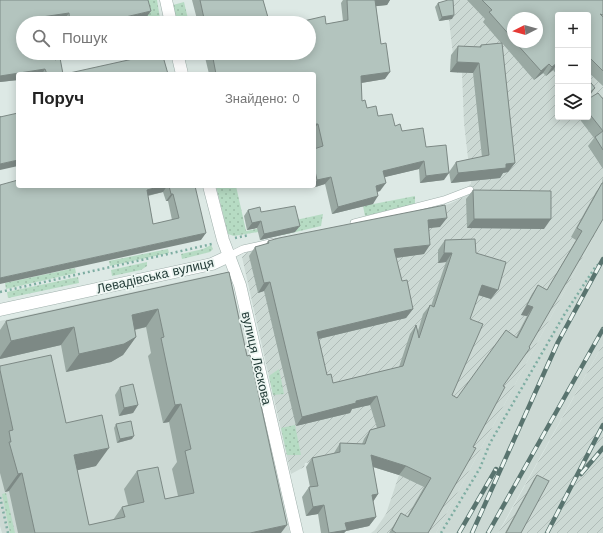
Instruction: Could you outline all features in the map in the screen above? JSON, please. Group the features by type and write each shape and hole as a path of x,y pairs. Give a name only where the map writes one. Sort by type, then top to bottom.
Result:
{"street":[{"path":"166,0 169,16"},
{"path":"179,60 182,72"},
{"name":"вулиця Лєскова","path":"210,188 223,240 240,285 297,533"},
{"name":"Левадівська вулиця","path":"0,310 212,264 229,256"}],"lane":[{"path":"344,226 444,200 470,190"},
{"name":"Левадівська вулиця","path":"229,256 243,249 279,240"}],"path":[{"path":"440,533 480,468 490,443 564,315 596,266 603,262"},
{"path":"0,497 8,533"}],"shaded area":[{"path":"450,0 603,0 603,219 436,533 371,533 375,530 386,514 399,475 356,461 334,460 305,463 304,467 291,474 242,257 249,251 449,204 470,194 469,185 471,184 464,123 462,73 450,72 451,55 453,55 449,20 452,19"},
{"path":"603,219 603,344 498,533 436,533"},
{"path":"206,276 229,280 233,288 290,533 2,533 0,526 0,321"},
{"path":"603,344 603,533 498,533 506,520"}],"green space":[{"path":"142,0 157,0 160,16 146,16"},
{"path":"184,2 187,16 175,16 173,5"},
{"path":"216,188 236,188 246,231 270,226 270,230 234,236 228,234"},
{"path":"415,196 415,204 365,216 363,206"},
{"path":"323,214 321,226 283,235 278,224"},
{"path":"211,245 213,249 210,252 182,259 181,254 203,249"},
{"path":"168,249 169,253 110,266 109,261"},
{"path":"147,262 147,266 141,270 112,276 111,270"},
{"path":"75,268 76,273 6,289 5,283"},
{"path":"78,277 79,283 8,298 7,292"},
{"path":"279,369 284,394 273,395 269,376"},
{"path":"295,425 301,455 287,455 281,428"},
{"path":"6,493 15,533 10,533 2,494"}],"building":[{"path":"0,0 148,0 151,11 130,16 69,16 69,13 49,16 16,16 16,60 60,60 63,72 46,72 45,69 16,72 16,74 0,76"},
{"path":"200,0 263,0 268,16 203,16"},
{"path":"347,0 375,0 381,44 386,43 390,72 361,76 362,101 365,100 367,108 376,106 378,116 392,114 395,126 400,124 402,131 423,128 426,147 446,145 449,173 426,176 424,161 383,171 386,183 376,186 378,196 338,207 331,177 317,180 316,176 316,148 323,146 318,124 316,124 316,72 216,72 213,60 316,60 316,18 325,16 326,24 348,20"},
{"path":"453,0 454,15 442,17 438,3"},
{"path":"482,0 603,0 603,15 600,14 603,17 603,71 591,59 591,12 555,12 555,64 552,67 549,64 541,71 520,48 543,48 543,12 507,12 507,32 489,12 492,10"},
{"path":"502,43 515,163 506,164 506,168 458,173 456,162 489,155 479,63 457,62 458,46 481,47 481,45"},
{"path":"128,60 164,60 167,72 74,72"},
{"path":"591,83 595,88 591,91"},
{"path":"598,93 603,99 603,131 591,116 591,97"},
{"path":"16,113 16,160 0,164 0,117"},
{"path":"603,131 603,150 595,137"},
{"path":"16,181 16,188 154,188 147,190 153,224 179,218 173,194 171,194 170,188 195,188 206,233 0,278 0,185"},
{"path":"602,183 603,219 529,347 530,348 503,386 505,387 473,447 476,448 428,533 396,533 392,530 401,513 408,517 431,478 406,466 371,455 378,494 372,495 376,517 345,523 347,530 329,533 324,505 313,507 309,487 318,486 312,458 340,452 340,443 365,444 370,430 385,426 377,396 302,417 270,282 264,283 255,247 279,238 445,205 447,218 428,220 430,245 394,249 402,281 407,280 413,309 317,332 327,375 331,374 333,383 403,366 416,325 419,338 430,305 434,307 452,253 444,253 445,240 475,239 476,253 506,262 498,290 482,285 470,319 483,324 452,395 457,398 506,330 517,338 533,307 527,305 538,285 547,290 582,231 577,228"},
{"path":"473,190 551,191 551,219 474,219"},
{"path":"295,206 300,226 264,234 261,221 252,223 248,210 260,207 261,212"},
{"path":"229,272 247,356 250,355 287,525 250,533 35,533 22,473 18,474 9,442 11,442 9,431 13,430 0,366 51,355 66,423 102,415 109,448 74,455 89,525 125,517 122,507 144,502 137,471 158,467 165,499 194,493 185,451 191,449 181,404 175,405 161,338 164,337 158,309 132,315 136,337 124,344 79,354 74,327 11,341 6,321"},
{"path":"133,384 138,405 124,408 120,387"},
{"path":"131,421 134,436 120,439 116,424"},
{"path":"537,475 549,481 521,533 506,533"}],"railway":[{"path":"472,533 558,342 603,259"},
{"path":"488,533 603,329"},
{"path":"547,533 603,425"},
{"path":"581,474 603,448"},
{"path":"459,533 496,469"}]}
